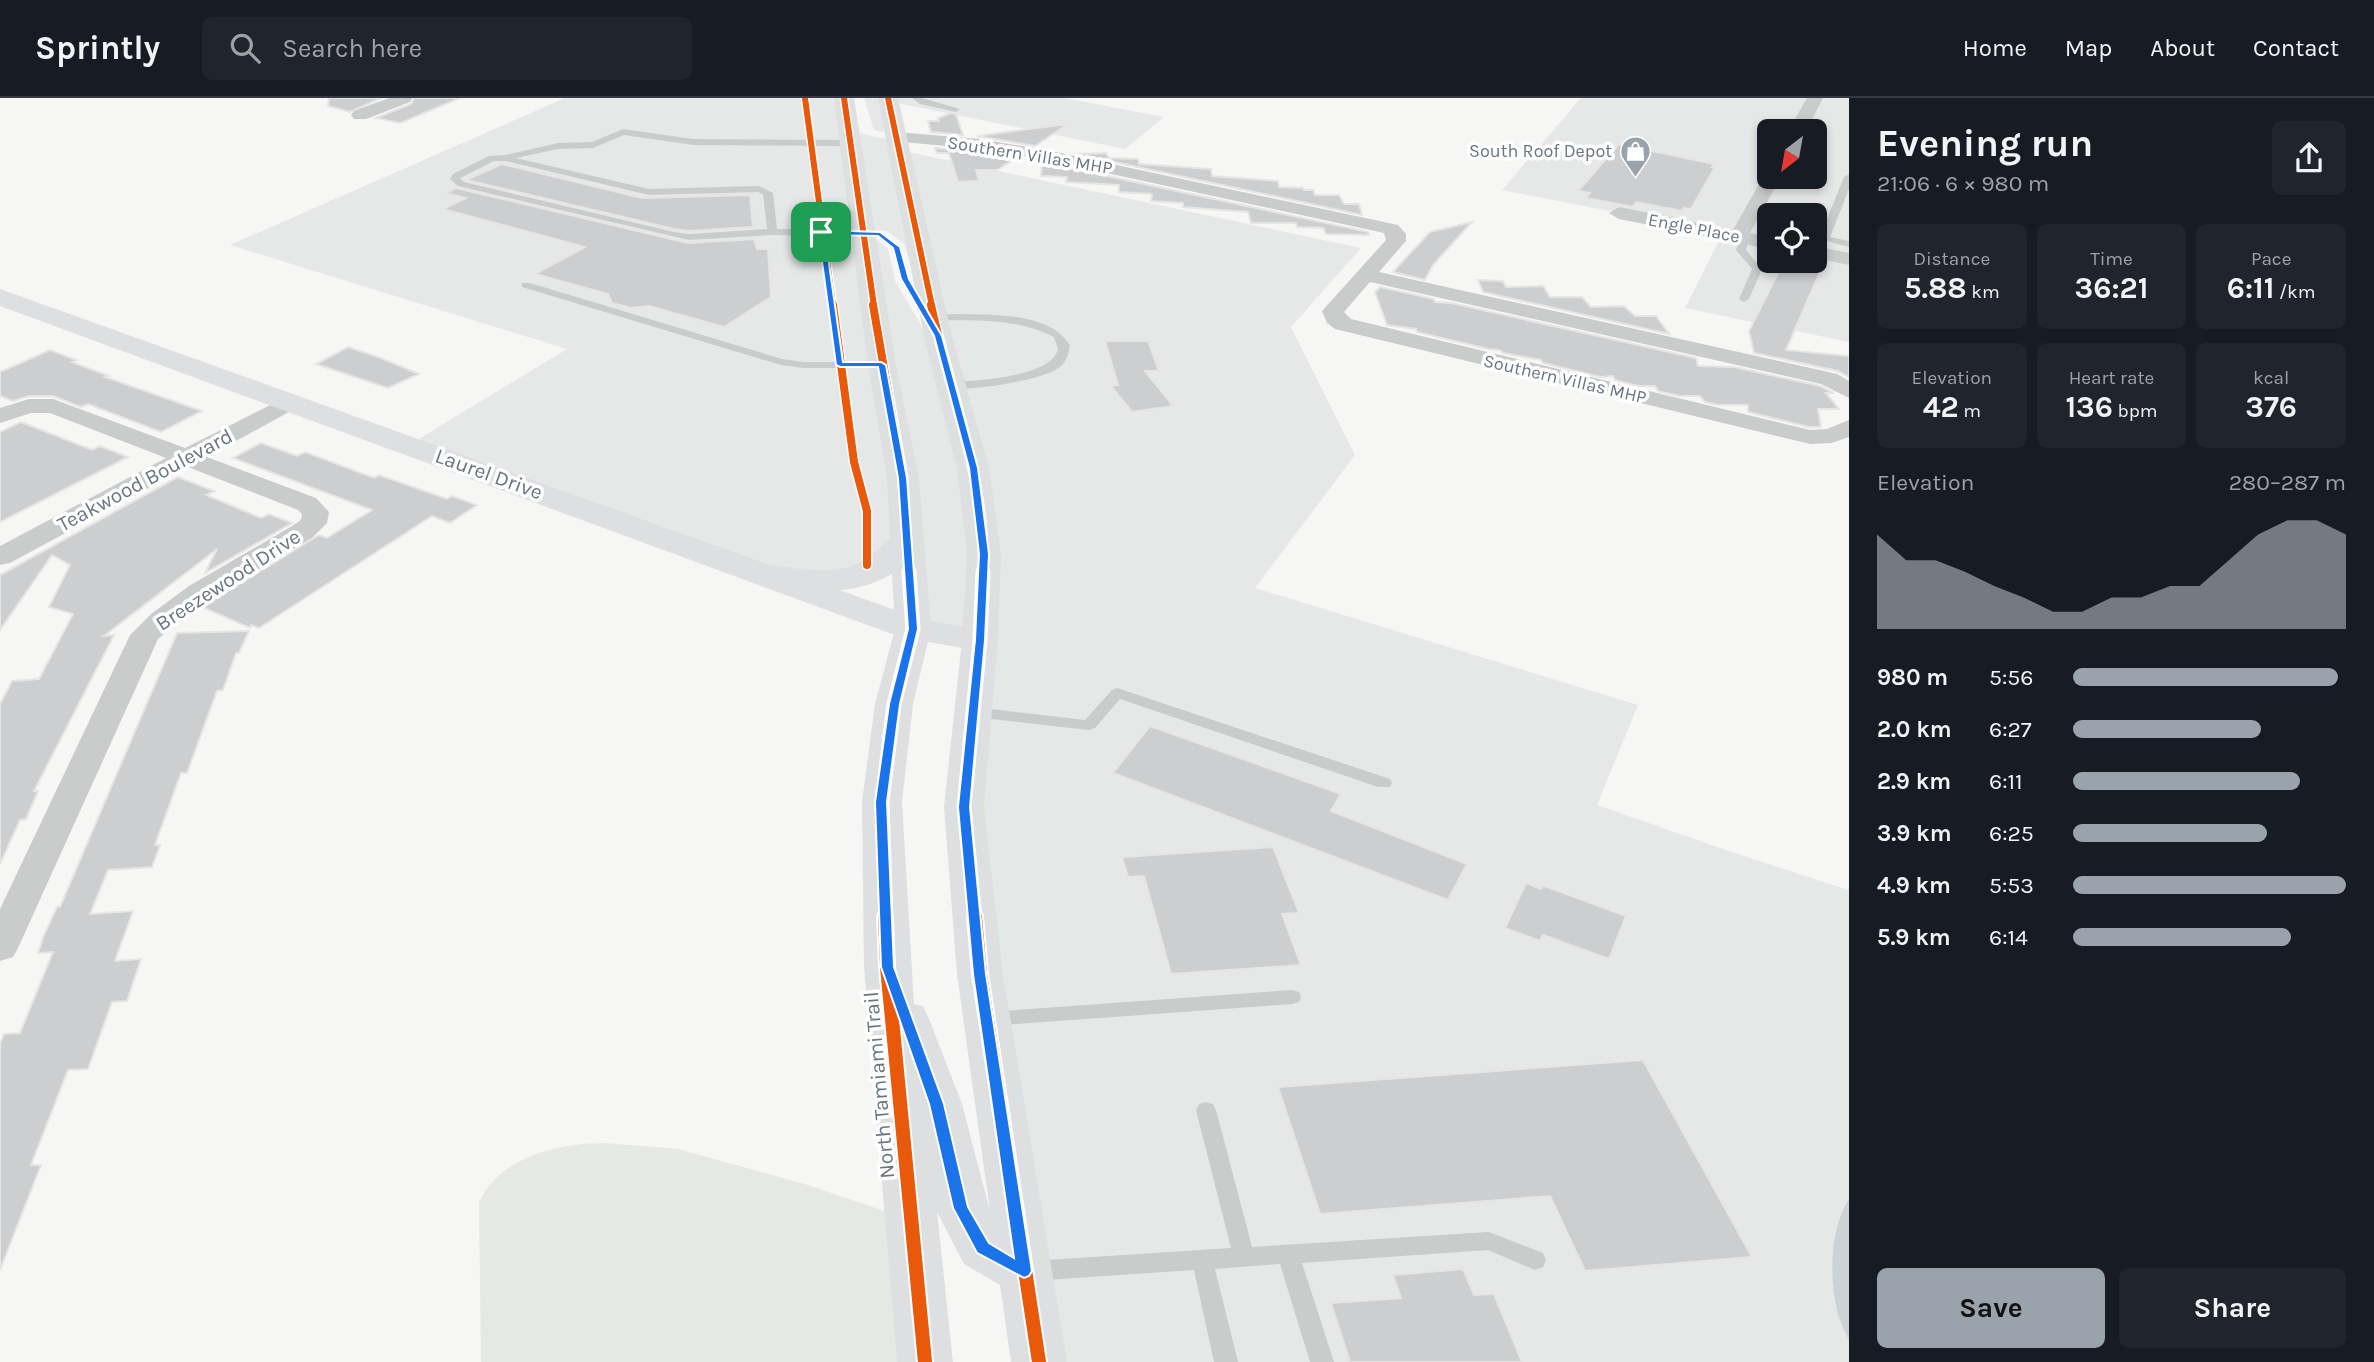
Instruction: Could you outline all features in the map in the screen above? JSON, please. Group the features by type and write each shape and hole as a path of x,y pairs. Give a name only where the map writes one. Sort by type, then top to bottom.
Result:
{"main road":[{"name":"North Tamiami Trail","path":"844,98 872,137 934,324 973,468 984,554 980,640 964,807 986,1019 1039,1362"},
{"path":"856,98 872,137"},
{"name":"North Tamiami Trail","path":"888,98 872,137 861,233 902,478 913,629 894,704 881,802 887,967 925,1362"},
{"path":"861,233 880,234 894,245 905,279 934,324"},
{"name":"Laurel Drive","path":"0,297 913,629 980,640"},
{"path":"766,575 853,579 879,568 906,541"},
{"path":"887,967 937,1104 961,1208 983,1248 1024,1271"}],"street":[{"path":"360,115 404,98"},
{"path":"1804,119 1815,98"},
{"name":"Southern Villas MHP","path":"872,137 980,144 1051,156 1391,229 1396,234 1396,241 1333,311 1335,318 1343,324 1810,437 1832,436 1849,427"},
{"path":"1742,237 1766,189"},
{"name":"Engle Place","path":"1619,213 1757,240"},
{"path":"1827,254 1849,259"},
{"path":"1365,275 1829,379 1849,391"},
{"name":"Teakwood Boulevard","path":"0,558 177,455 281,399"},
{"path":"0,416 29,406 53,406 177,455"},
{"name":"Teakwood Boulevard","path":"0,538 177,455"},
{"name":"Breezewood Drive","path":"0,948 14,888 145,635 162,618 314,523 316,512 307,504 177,455"}],"lane":[{"path":"916,98 956,109"},
{"path":"861,233 772,232 690,237 456,182 456,176 492,158 506,158 558,146 593,145 623,132 693,142 872,137"},
{"path":"506,158 649,192 765,190 768,193 772,232"},
{"path":"1849,177 1824,239 1849,244"},
{"path":"1742,237 1741,250 1758,269 1744,299"},
{"path":"526,285 781,362 803,365 881,365"},
{"path":"934,324 978,317 1041,327 1060,337 1064,346 1059,362 1051,368 989,384 952,386"},
{"path":"973,712 1090,725 1117,693 1384,783"},
{"path":"986,1019 1292,997"},
{"path":"1206,1110 1244,1257"},
{"path":"1024,1271 1489,1241 1535,1260"},
{"path":"1288,1254 1322,1362"},
{"path":"1202,1259 1226,1362"}],"shaded area":[{"path":"565,98 836,98 851,236 891,479 893,540 850,572 772,568 417,440 567,349 230,245"},
{"path":"864,98 880,98 888,133 874,130"},
{"path":"896,98 1064,98 1164,117 1125,149 897,103"},
{"path":"1581,98 1849,98 1849,342 1685,308 1723,233 1502,190"},
{"path":"859,133 890,140 914,278 905,245 887,231 870,230"},
{"path":"909,152 1361,248 1291,327 1355,455 1255,588 1638,705 1597,805 1723,849 1848,890 1849,888 1849,1198 1837,1311 1849,1341 1849,1362 1060,1362 1043,1259 980,806 993,641 950,339"},
{"path":"875,238 888,249 895,281 928,337 962,469 971,555 967,630 928,623"},
{"path":"604,1143 678,1149 808,1185 890,1213 904,1362 481,1362 479,1202 489,1186 516,1163 549,1150"},
{"path":"1849,1199 1849,1341 1837,1310 1832,1267 1838,1224"}],"building":[{"path":"329,98 381,98 350,112 328,106"},
{"path":"414,98 460,98 400,123 376,118 411,104"},
{"path":"956,114 963,135 931,132 928,121 939,121 938,118"},
{"path":"1068,124 1035,146 977,136"},
{"path":"1619,144 1714,164 1712,167 1715,167 1691,209 1684,208 1682,211 1636,202 1633,207 1586,198 1590,193 1578,191"},
{"path":"935,148 1016,158 997,170 976,170 979,181 958,182 949,153 937,153"},
{"path":"1106,153 1109,158 1138,159 1139,164 1211,169 1212,176 1278,181 1279,187 1313,190 1315,195 1339,195 1344,204 1359,204 1362,215 1077,154"},
{"path":"1042,162 1368,232 1369,235 1326,234 1323,228 1297,227 1296,223 1251,223 1248,212 1183,207 1183,203 1151,201 1152,194 1119,192 1119,185 1066,182 1067,177 1041,176"},
{"path":"502,164 642,198 750,195 753,227 689,231 674,229 466,180"},
{"path":"456,188 688,243 754,239 757,249 768,249 771,297 724,327 649,306 631,308 612,303 608,294 535,274 585,247 443,209 466,198 446,193"},
{"path":"1472,222 1433,265 1425,280 1393,272 1430,232"},
{"path":"1778,273 1820,273 1786,350 1849,356 1849,377 1838,371 1754,353 1749,331"},
{"path":"1478,280 1503,281 1506,287 1543,286 1550,297 1582,297 1591,307 1624,306 1635,316 1656,316 1669,334 1483,292"},
{"path":"1380,287 1434,299 1435,302 1451,303 1696,358 1698,366 1734,367 1820,386 1834,393 1826,393 1839,409 1818,409 1821,427 1809,427 1748,412 1748,405 1705,402 1700,396 1679,396 1658,391 1655,386 1638,386 1615,380 1613,376 1600,377 1543,363 1541,360 1417,332 1416,329 1387,325 1375,292"},
{"path":"1105,341 1148,341 1159,371 1145,371 1173,406 1132,412 1111,386 1118,385"},
{"path":"348,347 419,374 388,388 316,364"},
{"path":"50,350 76,360 72,362 109,376 105,377 202,411 161,432 88,404 81,407 53,396 29,396 13,401 0,396 0,372"},
{"path":"21,422 92,450 100,446 128,457 0,522 0,432"},
{"path":"261,443 297,456 305,452 374,478 379,475 447,499 452,496 477,505 450,523 432,516 259,628 251,625 250,628 202,607 319,535 327,538 372,510 233,458"},
{"path":"178,477 214,491 206,495 261,518 269,514 292,523 205,573 217,549 104,636 114,635 34,791 38,791 26,819 20,820 0,864 0,704 12,681 39,679 73,614 49,607 70,565 52,555 0,630 0,575"},
{"path":"249,631 239,653 236,653 223,690 217,691 187,773 181,773 155,845 160,845 152,867 108,870 90,914 133,911 115,961 141,959 127,1001 112,1002 88,1069 68,1070 31,1165 41,1165 0,1270 0,1044 4,1034 20,1033 53,952 38,953 44,935 57,907 60,907 177,633"},
{"path":"1150,726 1341,794 1331,811 1467,864 1448,900 1113,773"},
{"path":"1273,847 1299,913 1282,914 1301,965 1171,974 1144,876 1128,877 1122,857"},
{"path":"1526,883 1541,889 1542,885 1626,916 1609,959 1543,935 1540,941 1505,928"},
{"path":"1643,1060 1752,1257 1585,1271 1550,1196 1320,1214 1278,1087"},
{"path":"1463,1269 1474,1295 1494,1294 1522,1362 1350,1362 1331,1303 1401,1298 1393,1275"}],"cycle path":[{"path":"805,98 854,462 867,511 867,565"},
{"path":"844,98 882,365 903,478 913,629 894,704 882,802 887,967 925,1362"},
{"path":"888,98 938,336 973,468 984,554 980,640 964,807 980,974 1039,1362"}],"place":[{"name":"South Roof Depot","path":"1635,178"}],"route":[{"path":"821,232 880,234 897,247 905,279 938,336 973,468 984,554 980,640 964,807 980,974 1024,1271 983,1248 961,1208 937,1104 887,967 881,802 894,704 913,629 902,478 881,365 840,365 821,232"}]}
